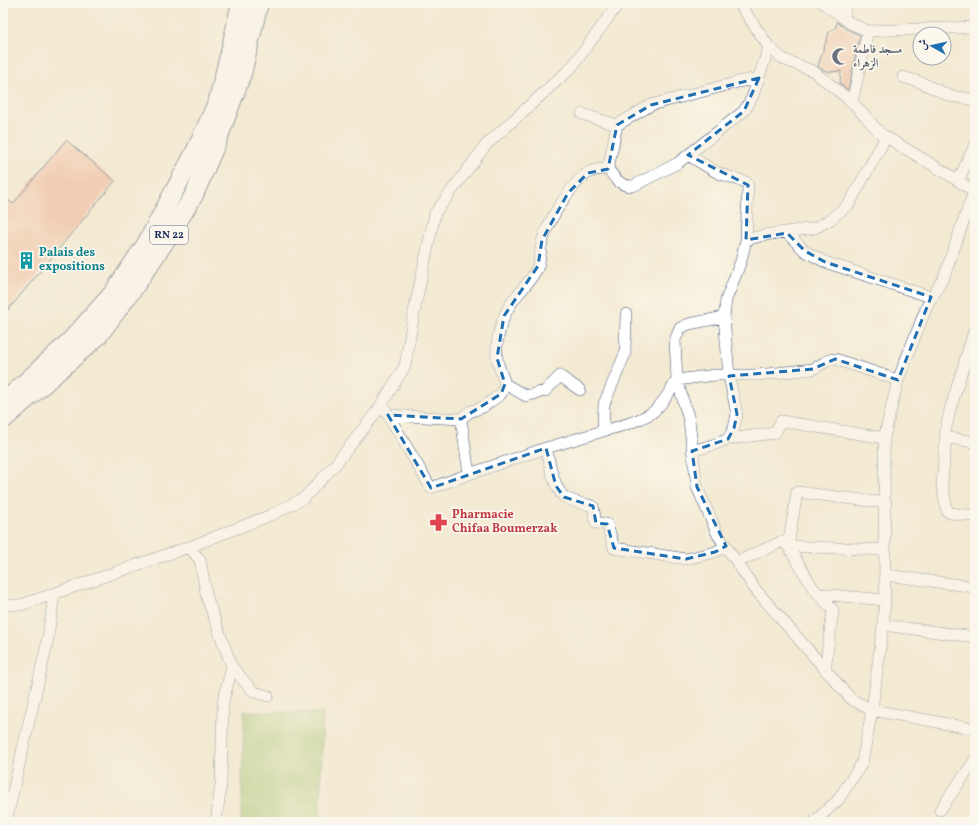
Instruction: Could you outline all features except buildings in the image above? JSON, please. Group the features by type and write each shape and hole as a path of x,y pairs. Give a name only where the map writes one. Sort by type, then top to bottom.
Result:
{"highway":[{"name":"RN 22","path":"3,403 71,340 113,293 146,244 195,152 216,103 229,56 240,3"},
{"name":"RN 22","path":"3,420 98,336 133,289 172,231 194,195 218,139 242,74 259,3"}],"street":[{"path":"3,606 21,605 189,547 271,515 304,498 334,466 382,404 405,366 414,312 435,213 486,145 571,68 619,3"},
{"path":"739,3 769,47 783,59 814,71 852,102 881,134 974,192 944,277 931,297 898,380 884,438 886,503 885,600 872,710 862,763 838,800 814,822"},
{"path":"824,3 852,24 868,31 975,27"},
{"path":"845,3 845,19"},
{"path":"852,102 868,31"},
{"path":"617,125 608,169 616,180 628,187 633,186 678,163 744,111 752,98 769,47"},
{"path":"903,77 920,82 950,96 971,99 975,102"},
{"path":"582,114 617,125 651,105 738,82 759,78"},
{"path":"746,240 815,228 831,219 850,204 886,137"},
{"path":"958,181 975,145"},
{"path":"688,155 718,173 746,182 748,185 746,240 741,261 726,300 724,317 729,376 737,414 734,428 728,439"},
{"path":"580,390 560,376 544,391 526,396 506,384 497,358 498,336 504,316 512,301 526,285 538,266 542,240 551,219 568,193 588,173 594,170 608,169"},
{"path":"787,233 805,251 825,262 931,297"},
{"path":"603,431 604,404 625,354 626,314"},
{"path":"724,317 689,324 680,328 675,340 677,380 689,420 697,487 718,535 738,562 755,589 851,699 872,710 975,728"},
{"path":"975,328 950,410 945,432 946,436 942,484 948,511 950,513 975,516"},
{"path":"677,380 715,375 757,375 813,369 829,360 835,359 898,380"},
{"path":"382,404 431,488 546,448 625,424 651,414 669,393 677,380"},
{"path":"388,415 461,419 469,412 484,407 501,394 506,384"},
{"path":"461,419 469,474"},
{"path":"692,451 728,439 775,433 781,421 884,438"},
{"path":"946,436 948,438 975,442"},
{"path":"546,448 556,486 564,497 593,506 596,523 607,524 614,548 686,559 715,552 726,546"},
{"path":"788,546 796,492 886,503"},
{"path":"738,562 782,541 788,546 813,588 833,610 825,670"},
{"path":"788,546 886,550"},
{"path":"189,547 200,560 207,598 232,667 254,692 268,696"},
{"path":"886,575 975,587"},
{"path":"4,822 47,644 54,594"},
{"path":"819,594 885,600"},
{"path":"883,625 975,637"},
{"path":"216,822 221,784 223,702 232,667"},
{"path":"940,810 975,760"}],"highlighted area":[{"path":"759,78 744,111 688,155 748,185 746,240 787,233 805,251 825,262 931,297 898,380 835,359 813,369 729,376 737,414 734,428 728,439 692,451 697,487 726,546 715,552 686,559 614,548 607,524 596,523 593,506 564,497 556,486 546,448 431,488 388,415 461,419 501,394 505,384 497,358 504,316 538,266 542,240 568,193 588,173 608,169 617,125 651,105"}],"green space":[{"path":"244,711 323,713 320,822 241,822"}],"place":[{"name":"مسجد فاطمة الزهراء","path":"840,57"},
{"name":"Palais des expositions","path":"26,260"},
{"name":"Pharmacie Chifaa Boumerzak","path":"439,522"}]}
